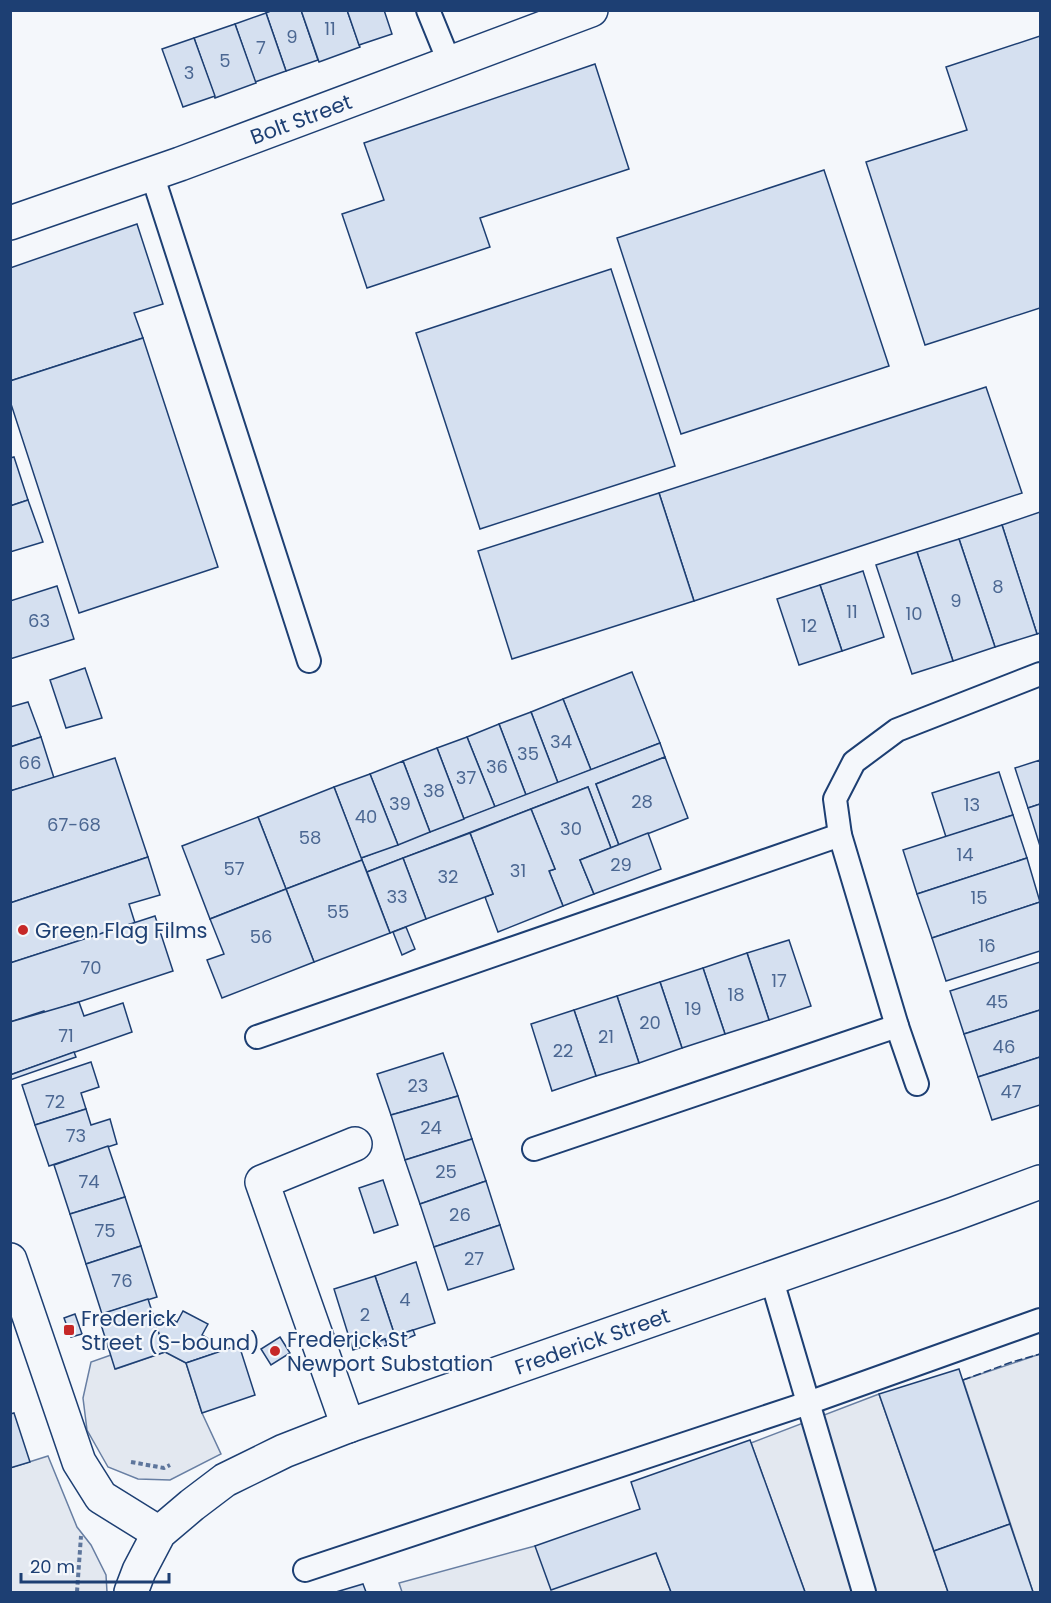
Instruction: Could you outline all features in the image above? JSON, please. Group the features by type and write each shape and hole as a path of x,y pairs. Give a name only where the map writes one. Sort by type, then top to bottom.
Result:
{"street":[{"name":"Bolt Street","path":"10,223 152,174 591,10"},
{"path":"348,1426 262,1182 355,1144"},
{"name":"Frederick Street","path":"159,1533 225,1480 284,1451 348,1426 1041,1182"},
{"path":"10,1260 79,1462 101,1497 159,1533 130,1593"}],"lane":[{"path":"428,10 450,64"},
{"path":"152,174 309,661"},
{"path":"917,1084 897,1026 840,836 835,799 854,762 897,730 1041,674"},
{"path":"257,1036 840,836"},
{"path":"534,1149 897,1026"},
{"path":"771,1277 864,1593"},
{"path":"305,1570 808,1403 1041,1320"}],"shaded area":[{"path":"165,1352 186,1363 202,1413 221,1454 170,1480 138,1479 108,1467 87,1430 83,1398 91,1362 111,1355 116,1369"},
{"path":"1040,1354 1040,1592 1033,1592 963,1380"},
{"path":"879,1394 948,1592 805,1592 751,1443"},
{"path":"48,1456 77,1527 91,1545 106,1575 107,1592 11,1592 10,1468"},
{"path":"535,1546 656,1553 671,1592 402,1592 399,1583"}],"building":[{"path":"273,10 301,10 318,60 286,71 266,13"},
{"path":"301,10 347,10 360,47 319,62"},
{"path":"347,10 384,10 392,34 359,45"},
{"path":"266,13 286,71 255,82 235,24"},
{"path":"235,24 256,83 215,98 194,38"},
{"path":"1040,36 1040,308 925,345 866,162 967,130 946,67"},
{"path":"194,38 215,96 183,107 162,49"},
{"path":"595,64 629,169 480,218 490,247 367,288 342,214 384,200 364,143"},
{"path":"824,170 889,366 681,434 617,238"},
{"path":"137,224 163,304 134,313 143,338 10,381 10,268"},
{"path":"611,269 675,466 480,529 416,333"},
{"path":"143,338 218,567 79,613 10,401 10,381"},
{"path":"986,387 1022,493 694,601 659,493"},
{"path":"14,457 28,500 10,506 10,458"},
{"path":"659,493 694,601 512,659 478,551"},
{"path":"28,500 43,542 10,552 10,506"},
{"path":"1040,512 1040,633 1037,634 1002,525"},
{"path":"1002,525 1037,634 995,647 959,539"},
{"path":"959,539 995,647 953,661 917,552"},
{"path":"917,552 953,661 912,674 876,565"},
{"path":"863,571 884,637 842,651 820,585"},
{"path":"820,585 842,651 799,665 777,599"},
{"path":"57,586 74,639 10,659 10,601"},
{"path":"85,668 102,718 66,728 50,680"},
{"path":"632,672 660,743 591,770 563,699"},
{"path":"563,699 591,770 558,783 531,712"},
{"path":"28,702 41,737 10,747 10,707"},
{"path":"531,712 558,783 526,795 499,724"},
{"path":"499,724 526,795 495,807 467,737"},
{"path":"41,737 54,778 10,791 10,747"},
{"path":"467,737 495,807 464,819 437,748"},
{"path":"660,743 665,757 596,784 619,845 611,848 588,787 367,872 361,858"},
{"path":"437,748 464,819 430,832 403,761"},
{"path":"665,757 688,818 619,845 596,784"},
{"path":"115,758 148,857 10,903 10,791"},
{"path":"1040,760 1040,804 1028,808 1015,768"},
{"path":"403,761 430,832 398,845 370,774"},
{"path":"999,772 1013,815 946,837 932,793"},
{"path":"370,774 398,845 361,858 334,787"},
{"path":"334,787 362,860 286,889 258,817"},
{"path":"588,787 611,848 580,860 594,894 563,906 549,871 555,869 531,809"},
{"path":"1040,804 1040,846 1028,808"},
{"path":"531,809 555,869 549,871 563,906 498,932 485,897 493,894 470,833"},
{"path":"1013,815 1027,858 917,894 903,850"},
{"path":"258,817 286,889 210,919 182,846"},
{"path":"470,833 493,894 426,919 403,858"},
{"path":"648,833 661,869 594,894 580,860"},
{"path":"148,857 160,895 129,904 135,923 10,963 10,903"},
{"path":"403,858 426,919 390,933 367,872"},
{"path":"1027,858 1040,902 932,938 917,894"},
{"path":"362,860 390,933 314,962 286,889"},
{"path":"286,889 314,962 222,998 207,960 224,954 210,919"},
{"path":"1040,902 1040,951 946,981 932,938"},
{"path":"155,916 173,971 45,1013 44,1011 10,1022 10,963"},
{"path":"406,927 415,949 402,955 393,932"},
{"path":"789,940 811,1006 769,1020 747,953"},
{"path":"747,953 769,1020 725,1034 703,968"},
{"path":"1040,962 1040,1010 964,1034 950,991"},
{"path":"703,968 725,1034 682,1048 660,982"},
{"path":"660,982 682,1048 639,1063 617,996"},
{"path":"617,996 639,1063 596,1076 574,1010"},
{"path":"79,1002 84,1016 123,1003 132,1032 10,1075 10,1022"},
{"path":"574,1010 596,1076 552,1091 531,1024"},
{"path":"1040,1010 1040,1057 978,1077 964,1034"},
{"path":"74,1052 76,1057 10,1080 10,1075"},
{"path":"443,1053 458,1096 391,1115 377,1074"},
{"path":"1040,1057 1040,1105 992,1120 978,1077"},
{"path":"91,1062 99,1087 81,1093 86,1109 35,1125 22,1085"},
{"path":"458,1096 472,1139 405,1160 391,1115"},
{"path":"86,1109 91,1125 110,1119 117,1144 49,1166 35,1125"},
{"path":"472,1139 486,1181 420,1204 405,1160"},
{"path":"108,1146 125,1197 70,1214 54,1165"},
{"path":"383,1180 398,1225 374,1233 359,1188"},
{"path":"486,1181 500,1225 434,1247 420,1204"},
{"path":"125,1197 141,1246 86,1264 70,1214"},
{"path":"500,1225 514,1269 448,1290 434,1247"},
{"path":"141,1246 157,1297 102,1314 86,1264"},
{"path":"416,1262 435,1323 404,1333 406,1339 397,1342 375,1276"},
{"path":"375,1276 397,1342 387,1345 385,1339 353,1350 334,1289"},
{"path":"148,1299 165,1352 115,1369 98,1315"},
{"path":"183,1311 208,1324 202,1335 212,1341 216,1353 186,1363 165,1352 155,1321 166,1317 177,1322"},
{"path":"75,1314 82,1334 71,1337 64,1318"},
{"path":"413,1330 415,1335 406,1339 404,1333"},
{"name":"Frederick St Newport Substation","path":"280,1337 290,1353 271,1365 261,1349"},
{"path":"385,1339 387,1345 377,1348 375,1343"},
{"path":"239,1345 255,1395 202,1413 186,1363"},
{"path":"959,1369 1010,1524 934,1551 879,1394"},
{"path":"14,1413 30,1462 10,1468 10,1414"},
{"path":"750,1440 805,1592 671,1592 656,1553 551,1590 535,1546 640,1509 631,1482"},
{"path":"1010,1524 1033,1592 948,1592 934,1551"},
{"path":"363,1584 366,1592 336,1592"}],"fence":[{"path":"963,1380 1040,1354"}],"place":[{"name":"Green Flag Films","path":"23,930"},
{"name":"Frederick Street (S-bound)","path":"69,1330"},
{"name":"Frederick St Newport Substation","path":"275,1351"}]}
